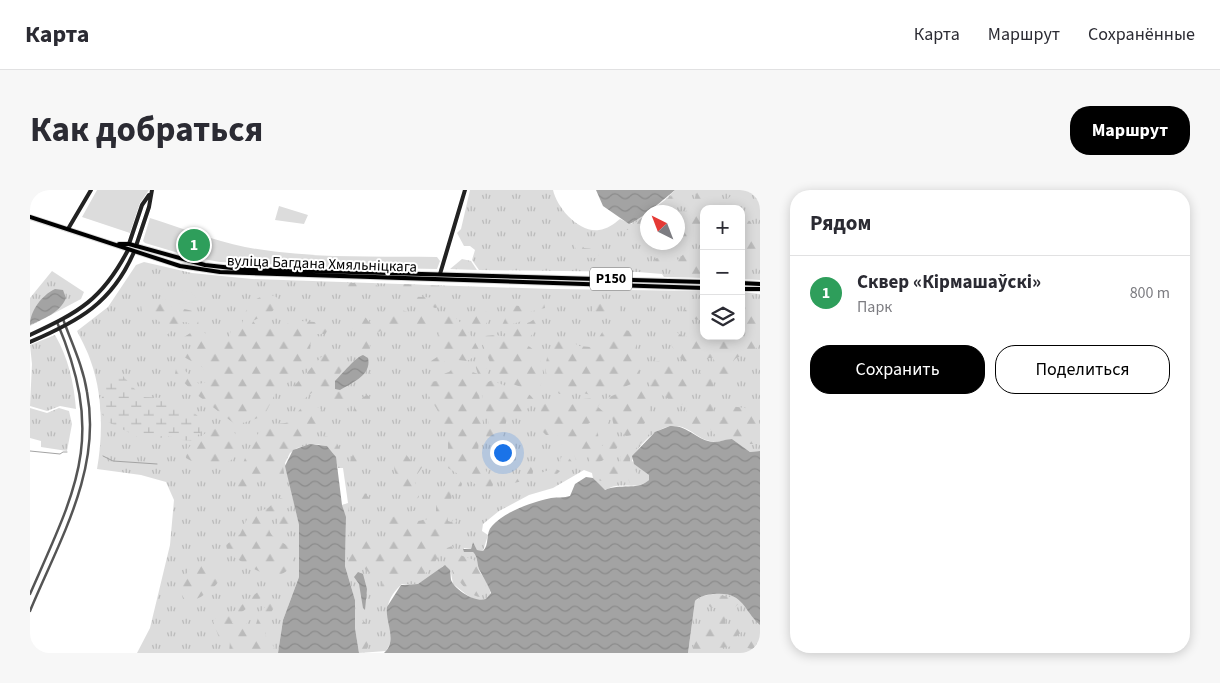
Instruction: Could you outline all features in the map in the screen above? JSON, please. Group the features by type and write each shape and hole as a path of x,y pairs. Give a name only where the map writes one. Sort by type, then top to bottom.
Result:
{"main road":[{"name":"вуліца Багдана Хмяльніцкага","path":"30,217 119,244 129,244 184,260 220,267 440,274"},
{"name":"вуліца Багдана Хмяльніцкага","path":"119,244 128,250 180,266 220,272 439,279"},
{"path":"128,250 129,244"},
{"path":"134,252 136,246"},
{"path":"439,279 440,274"},
{"name":"Р150","path":"440,274 700,282"},
{"name":"Р150","path":"439,279 700,288"},
{"path":"657,286 658,281"},
{"path":"745,283 760,284"},
{"path":"745,289 760,289"}],"street":[{"path":"68,229 91,190"},
{"path":"440,274 465,190"},
{"path":"129,244 142,205 151,191"},
{"path":"136,246 149,207 151,191"},
{"path":"30,335 88,305 112,277 128,250"},
{"path":"30,342 60,329 87,314 108,295 127,268 134,252"},
{"path":"30,611 78,499 84,479 91,433 88,394 83,374 63,319"},
{"path":"30,594 69,505 79,472 82,448 83,412 80,393 57,322"},
{"path":"30,650 33,653"}],"green space":[{"path":"97,190 149,190 140,203 130,233 82,217"},
{"path":"470,190 553,190 564,211 584,228 599,230 610,226 620,219 631,224 640,218 640,250 685,250 685,205 658,205 675,190 760,190 760,280 745,279 745,205 700,205 700,278 664,277 662,274 638,272 479,270 472,260 475,250 470,246 464,246 457,233 461,229"},
{"path":"679,190 693,190 686,194 674,205 659,205"},
{"path":"698,190 707,190 706,205 700,205 700,231 689,243 685,243 685,211 691,208"},
{"path":"741,191 740,195 731,205 728,204 727,199"},
{"path":"279,206 308,215 304,224 275,220"},
{"path":"150,218 221,241 269,251 341,256 437,257 440,261 437,269 326,267 220,262 192,257 145,243 143,241"},
{"path":"640,219 640,225 634,230 624,230 625,227"},
{"path":"745,221 750,221 754,228 760,230 760,260 751,263 752,255 749,254 745,262"},
{"path":"575,240 578,240 584,248 595,249 599,255 595,258 580,257 574,245"},
{"path":"691,250 700,250 700,274 674,275 673,267 684,254"},
{"path":"666,254 672,258 669,265 662,268 656,266 655,259"},
{"path":"462,259 471,261 477,270 450,269"},
{"path":"144,262 192,273 252,279 551,289 700,291 700,340 745,340 745,292 760,294 760,451 750,452 732,439 713,442 682,427 667,427 659,430 645,441 632,461 649,475 649,480 645,483 614,486 604,490 593,478 592,473 584,470 553,488 529,495 499,511 483,524 482,531 488,535 483,551 477,550 473,542 471,549 464,548 464,552 473,552 476,557 479,569 489,587 489,598 479,600 465,594 453,584 451,573 446,566 443,566 434,575 418,584 402,584 393,594 388,611 391,635 386,651 359,653 355,628 355,600 345,566 346,520 342,505 348,503 343,468 338,468 336,457 327,446 315,444 297,448 290,453 285,463 299,525 299,577 283,620 278,653 137,653 150,628 170,545 174,500 166,482 141,475 97,469 101,429 98,388 90,358 77,331 108,307 136,265"},
{"path":"52,271 84,292 81,299 30,326 30,298"},
{"path":"337,283 373,283 379,287 337,287 334,285"},
{"path":"403,284 443,286 446,289 443,291 403,289 401,287"},
{"path":"165,288 191,292 196,298 195,302 183,304 162,299 159,291"},
{"path":"269,294 278,298 277,304 272,312 253,321 256,325 272,327 301,321 327,323 330,328 325,334 311,334 310,352 307,361 292,379 276,392 266,412 258,418 236,425 196,394 175,374 176,369 181,367 199,384 206,382 210,377 202,367 184,357 192,347 184,337 192,332 192,326 189,323 182,322 168,334 165,334 159,321 142,313 141,304 150,301 193,311 197,315 199,327 206,334 204,339 206,343 216,339 228,340 231,331 242,325 247,308 253,301"},
{"path":"687,295 691,296 696,304 700,305 700,320 681,316 681,313 688,308 685,297"},
{"path":"405,296 439,298 443,302 440,307 435,308 422,302 402,301 401,298"},
{"path":"533,302 544,303 545,308 529,312 522,321 506,326 502,325 507,315 508,305 520,306"},
{"path":"604,302 619,305 620,312 609,315 592,311 594,306"},
{"path":"392,309 416,315 433,314 436,321 430,325 389,327 372,335 351,328 351,318 356,312 361,312 369,322 382,311"},
{"path":"484,311 492,316 485,325 472,325 466,318 468,312"},
{"path":"753,311 760,313 760,328 745,326 745,312"},
{"path":"449,315 458,320 468,331 480,353 467,361 449,359 431,369 429,366 431,361 440,355 436,348 437,339 442,325"},
{"path":"539,316 542,319 538,328 528,339 522,340 501,332 530,322"},
{"path":"609,327 630,331 637,336 637,344 633,352 640,361 638,381 615,391 608,385 591,395 579,392 559,394 546,373 547,360 555,343 565,337 579,346 590,347 596,342 603,331"},
{"path":"672,330 685,337 700,333 700,340 720,340 722,342 726,340 745,340 745,338 752,339 760,336 760,343 753,353 735,359 732,366 739,371 737,376 728,382 721,377 716,378 713,383 713,394 704,397 702,394 706,389 701,383 700,372 703,365 710,369 714,358 707,358 698,366 692,361 684,362 672,347 669,333"},
{"path":"55,335 70,370 76,409 60,406 47,411 30,406 32,364 30,345"},
{"path":"496,335 518,341 530,347 538,355 543,379 538,389 529,390 499,379 493,370 481,340 484,336"},
{"path":"362,339 368,341 370,347 368,353 362,355 356,353 354,347 356,341"},
{"path":"327,351 337,358 345,360 347,365 334,380 332,389 337,392 351,388 355,391 354,401 344,412 332,407 322,390 314,391 304,399 296,398 291,394 294,386"},
{"path":"670,358 676,362 673,373 685,375 695,384 689,399 680,406 653,389 648,381 651,363"},
{"path":"479,361 484,363 488,371 479,394 483,423 479,435 478,455 493,484 492,489 487,491 448,468 448,434 441,416 424,388 427,382 438,381 443,374 449,372 455,366 478,374 475,365"},
{"path":"372,372 375,377 374,381 366,386 361,386 360,379"},
{"path":"115,373 123,376 142,397 165,398 182,409 194,412 203,422 202,431 192,441 169,436 146,441 108,422 101,413 100,407 106,377"},
{"path":"493,380 528,394 535,402 520,415 507,418 503,436 492,445 486,442 488,417 482,391 487,383"},
{"path":"635,386 641,386 647,395 650,402 649,415 638,431 626,436 614,427 610,408 606,401 607,398"},
{"path":"367,395 370,397 368,413 360,416 355,413 354,406"},
{"path":"551,398 571,405 583,399 597,398 601,401 598,407 606,414 609,421 606,426 591,422 585,426 587,432 596,429 598,438 591,450 579,460 576,460 573,452 562,445 557,435 546,435 540,429 541,407"},
{"path":"700,401 709,402 714,406 711,419 722,420 719,410 723,406 750,409 755,412 759,423 760,444 747,444 725,433 716,436 708,426 699,432 690,427 687,422 686,411"},
{"path":"313,404 323,411 323,420 313,439 287,452 283,462 284,478 264,477 255,483 248,493 239,493 241,468 250,447 261,430 269,425 289,422 303,406"},
{"path":"30,408 47,413 59,408 69,411 72,424 67,451 41,447 41,441 30,438"},
{"path":"678,413 684,417 682,424 658,425 659,421"},
{"path":"219,427 232,429 238,438 238,446 234,458 219,465 212,465 202,464 186,458 186,453 192,444 209,431"},
{"path":"650,427 650,433 630,455 630,462 638,475 636,481 630,483 621,465 620,457 630,441"},
{"path":"615,435 620,440 614,452 599,463 589,462 590,456"},
{"path":"324,436 330,437 337,443 341,452 343,468 338,468 333,451 322,442"},
{"path":"405,453 411,461 423,466 414,479 419,497 411,503 406,501 399,488 402,481 396,475 394,467 398,456"},
{"path":"353,454 357,456 358,461 350,471 348,468"},
{"path":"512,456 516,456 516,460 492,470 494,465"},
{"path":"562,456 569,458 571,461 573,467 570,471 564,469 560,460"},
{"path":"612,460 617,463 619,478 600,481 596,477 598,470"},
{"path":"530,465 533,471 532,479 505,485 505,480 525,476 527,467"},
{"path":"554,468 560,471 556,475 540,480 538,478 541,473"},
{"path":"448,477 460,480 462,484 458,498 455,486 451,488 452,495 448,521 451,522 454,519 457,521 449,528 449,538 434,564 426,573 420,577 410,573 406,574 398,581 390,594 386,596 382,587 383,577 368,572 361,565 355,541 369,537 379,541 391,533 388,528 381,526 385,519 428,507 430,511 419,517 418,521 434,518 436,513 436,496 445,485"},
{"path":"365,493 373,503 371,510 361,508 355,504 357,496"},
{"path":"279,498 287,500 289,507 270,521 269,531 274,537 289,547 293,561 285,572 277,575 260,572 251,567 228,553 226,545 240,534 249,515 268,508"},
{"path":"348,504 351,531 348,536 346,534 346,517 342,505"},
{"path":"285,514 291,516 293,522 291,528 285,530 279,528 277,522 279,516"},
{"path":"351,541 359,567 354,570 347,563 348,543"},
{"path":"452,546 460,555 474,560 486,586 486,590 481,597 475,596 464,587 450,566 445,553 447,548"},
{"path":"207,561 216,564 221,570 220,579 213,588 197,599 188,600 183,597 181,590 183,581 188,572 196,565"},
{"path":"265,586 268,589 265,595 235,617 232,623 238,624 246,614 252,613 252,617 244,627 246,632 251,632 260,612 274,598 275,606 267,619 265,635 274,647 273,653 229,653 230,641 219,638 213,621 218,616 227,617"},
{"path":"720,593 737,597 760,625 760,653 688,653 695,601 702,596"},
{"path":"718,595 736,598 738,604 735,607 712,608 708,602 702,600 703,597"},
{"path":"728,612 730,614 725,621 726,626 733,626 736,615 743,618 747,623 745,629 736,639 751,640 759,646 759,649 738,646 713,647 701,653 693,653 695,639 701,628 716,625 719,615"},
{"path":"373,615 382,616 385,625 373,622 371,617"},
{"path":"362,620 367,624 369,639 368,647 364,653 360,649 357,623"}],"water":[{"path":"596,190 675,190 656,205 640,205 640,217 629,224 603,206"},
{"path":"55,289 63,290 66,298 60,308 51,315 30,325 34,309 46,295"},
{"path":"363,355 368,358 367,369 364,374 340,390 335,389 335,381 353,362"},
{"path":"670,426 681,427 708,441 715,442 732,439 750,452 760,451 760,625 736,598 730,595 713,594 706,595 695,601 688,653 384,653 388,648 391,637 387,607 401,585 418,584 445,565 450,570 451,581 458,589 472,598 486,599 491,593 479,569 476,557 473,552 464,552 463,549 471,549 473,542 477,550 483,551 490,529 504,516 536,502 570,496 575,484 586,477 593,478 605,490 644,483 649,480 649,475 634,464 632,456 655,432"},
{"path":"310,444 327,446 336,457 342,505 346,517 345,566 355,600 355,628 359,653 278,653 283,620 299,577 299,525 285,466 293,450"},
{"path":"358,572 363,574 367,589 365,610 359,584 354,577"}],"waterway":[{"path":"30,451 60,454 67,452"},
{"path":"103,456 113,461 157,464"}],"place":[{"name":"Сквер «Кірмашаўскі»","path":"194,245"}]}
